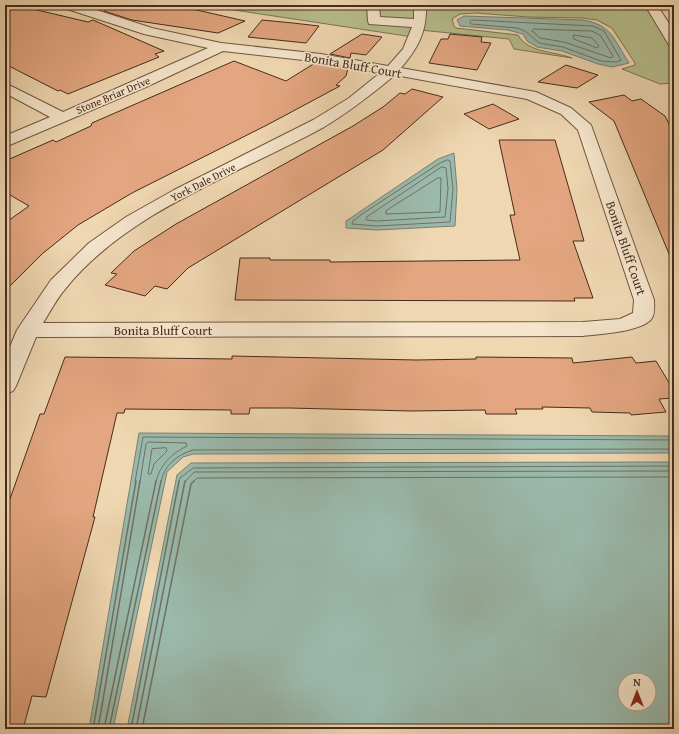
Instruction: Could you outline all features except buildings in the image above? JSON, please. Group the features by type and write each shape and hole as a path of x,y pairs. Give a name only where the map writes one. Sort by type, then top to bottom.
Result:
{"street":[{"name":"Bonita Bluff Court","path":"28,330 583,328 624,325 642,316 644,300 585,128 566,111 531,95 321,58 221,47 149,31 68,5"},
{"path":"373,5 374,21 420,23"},
{"name":"York Dale Drive","path":"5,386 28,330 58,284 96,247 132,221 180,194 319,123 354,101 392,71 409,50 420,23 420,5"},
{"path":"651,5 674,42"},
{"name":"Stone Briar Drive","path":"5,142 141,84 221,47"},
{"path":"5,87 62,117"}],"green space":[{"path":"201,5 645,5 674,54 674,83 660,84 622,69 635,65 635,63 612,28 597,20 476,13 460,14 452,19 456,28 518,35 522,41 528,45 542,51 572,58 514,49 509,39 420,30 413,37"}],"water":[{"path":"464,16 583,20 593,22 611,35 629,63 612,67 598,64 562,51 537,47 527,41 523,34 508,30 460,26 457,20"},
{"path":"454,153 457,189 455,226 377,230 346,228 346,221 438,159"},
{"path":"139,433 674,436 674,453 193,454 183,457 167,472 113,729 89,729"},
{"path":"674,462 674,729 127,729 177,475 191,463"}]}
